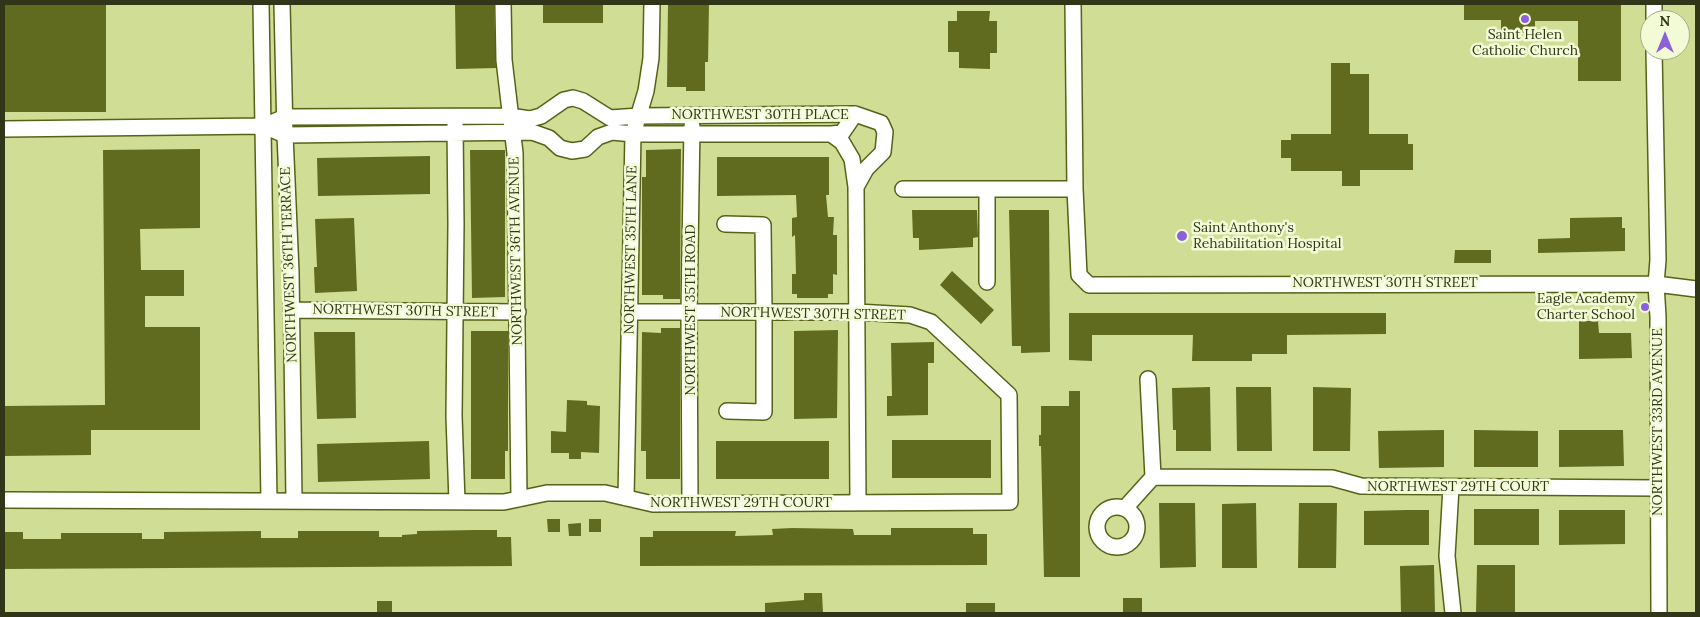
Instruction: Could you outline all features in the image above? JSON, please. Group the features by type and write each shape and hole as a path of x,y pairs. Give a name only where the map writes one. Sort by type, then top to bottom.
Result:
{"street":[{"name":"NORTHWEST 36TH TERRACE","path":"261,4 269,501"},
{"name":"NORTHWEST 36TH TERRACE","path":"282,4 291,310 294,501"},
{"name":"NORTHWEST 36TH AVENUE","path":"504,4 509,116 515,153 520,499"},
{"name":"NORTHWEST 35TH LANE","path":"626,498 633,134 639,116 651,58 652,4"},
{"path":"903,189 1075,188 1073,4"},
{"name":"NORTHWEST 33RD AVENUE","path":"1654,60 1658,260 1656,284 1658,317 1657,488 1659,613"},
{"name":"NORTHWEST 30TH PLACE","path":"264,126 285,117 509,116 530,119 541,116 564,100 573,98 583,101 610,118 691,115 855,114 881,123 885,132 883,152 866,169 856,187"},
{"path":"831,134 842,133 855,114"},
{"name":"NORTHWEST 35TH ROAD","path":"690,504 689,312 693,134 691,115"},
{"path":"455,116 456,313 454,416 457,502"},
{"name":"NORTHWEST 30TH PLACE","path":"264,126 285,135 532,132 549,138 560,148 572,151 585,149 598,137 612,132 633,134 831,134 842,142 852,159 856,187"},
{"path":"4,128 264,126"},
{"path":"856,187 858,503"},
{"name":"NORTHWEST 30TH STREET","path":"1075,188 1079,275 1089,285 1656,284 1696,289"},
{"path":"987,189 987,282"},
{"path":"725,224 763,225 764,312 764,412 727,411"},
{"name":"NORTHWEST 30TH STREET","path":"291,310 456,313 518,312"},
{"name":"NORTHWEST 30TH STREET","path":"629,312 857,312 910,315 931,322 1009,395 1010,502"},
{"path":"1125,508 1153,477 1148,379"},
{"name":"NORTHWEST 29TH COURT","path":"1153,477 1332,478 1361,486 1657,488"},
{"path":"1451,487 1447,556 1453,613"},
{"name":"NORTHWEST 29TH COURT","path":"294,501 504,502 547,493 605,493 652,504 1010,502"},
{"path":"4,500 294,501"}],"building":[{"path":"4,4 106,4 106,112 4,112"},
{"path":"455,4 494,4 496,68 456,69"},
{"path":"543,4 603,4 603,23 543,23"},
{"path":"668,4 709,4 708,62 705,62 705,91 686,91 686,87 667,87"},
{"path":"1464,4 1621,4 1621,81 1578,81 1578,21 1535,21 1535,33 1501,33 1501,20 1464,20"},
{"path":"957,11 990,11 989,21 997,21 997,53 990,53 990,69 959,68 959,52 948,52 948,21 957,21"},
{"path":"1331,63 1350,63 1350,74 1369,74 1369,134 1408,134 1408,144 1413,144 1413,170 1360,170 1360,186 1342,186 1342,171 1291,171 1291,158 1281,158 1281,140 1291,140 1291,134 1331,134"},
{"path":"200,149 200,228 140,229 141,270 184,270 184,296 145,296 145,327 200,327 200,430 91,430 91,455 4,456 4,406 105,405 103,150"},
{"path":"681,149 680,299 663,299 663,295 642,295 642,177 646,177 646,150"},
{"path":"470,150 505,150 505,297 472,298"},
{"path":"430,156 430,194 318,196 317,158"},
{"path":"717,157 829,157 829,195 826,195 828,217 834,217 833,235 837,235 837,275 833,274 833,294 828,294 828,298 797,298 797,294 792,294 792,274 796,274 795,235 792,237 792,218 797,217 796,195 717,196"},
{"path":"912,210 977,210 978,237 973,238 973,247 919,250 919,238 913,238"},
{"path":"1009,210 1049,210 1050,352 1021,353 1021,346 1012,346"},
{"path":"1622,217 1622,228 1625,228 1625,251 1538,253 1538,239 1570,238 1570,218"},
{"path":"354,218 357,291 315,293 314,267 317,267 315,219"},
{"path":"1455,250 1491,250 1491,263 1454,263"},
{"path":"952,271 994,310 981,324 940,285"},
{"path":"1069,313 1386,313 1386,334 1287,335 1287,354 1252,354 1252,361 1192,361 1193,335 1092,335 1092,361 1069,360"},
{"path":"1579,321 1598,321 1599,333 1631,333 1632,358 1579,359"},
{"path":"661,328 680,328 680,479 646,479 646,451 641,451 642,332 661,333"},
{"path":"838,330 837,418 794,419 794,331"},
{"path":"471,331 508,331 508,451 505,451 505,479 471,479"},
{"path":"314,332 355,332 356,418 317,419"},
{"path":"934,342 934,363 928,363 928,415 887,416 887,396 892,396 891,343"},
{"path":"1210,387 1211,451 1176,451 1176,430 1173,430 1172,388"},
{"path":"1236,387 1271,387 1272,451 1237,451"},
{"path":"1313,387 1351,388 1350,451 1313,451"},
{"path":"1069,391 1080,391 1080,577 1044,577 1041,446 1039,446 1041,406 1069,406"},
{"path":"567,400 587,401 587,405 600,406 599,453 581,452 581,459 569,459 569,453 551,453 551,431 566,432"},
{"path":"1444,430 1444,467 1379,468 1378,431"},
{"path":"1474,430 1538,431 1538,467 1474,467"},
{"path":"1559,430 1623,430 1624,466 1559,467"},
{"path":"892,440 991,440 991,478 892,478"},
{"path":"429,441 430,479 318,482 317,444"},
{"path":"716,441 829,441 829,479 716,479"},
{"path":"1159,503 1195,503 1196,567 1160,568"},
{"path":"1256,503 1257,568 1222,568 1222,504"},
{"path":"1299,503 1337,503 1336,568 1298,568"},
{"path":"1474,509 1539,509 1539,545 1474,545"},
{"path":"1429,510 1429,545 1364,545 1364,511"},
{"path":"1559,510 1625,510 1625,544 1559,545"},
{"path":"547,519 560,519 560,532 548,532"},
{"path":"589,519 601,519 601,532 589,532"},
{"path":"581,523 581,536 569,536 568,524"},
{"path":"891,528 973,528 973,534 987,534 987,565 640,566 640,537 653,537 653,531 736,531 735,536 773,535 772,529 853,529 854,535 891,535"},
{"path":"497,530 497,537 511,537 512,566 4,569 4,532 23,532 23,539 61,539 61,533 142,533 142,539 164,539 164,532 261,531 261,538 298,538 298,531 379,531 379,537 402,537 402,535 417,534 417,531"},
{"path":"1434,565 1435,613 1401,613 1400,566"},
{"path":"1477,565 1515,565 1515,613 1476,613"},
{"path":"804,593 822,593 823,613 765,613 765,603 804,600"},
{"path":"1123,598 1142,598 1142,613 1123,613"},
{"path":"377,601 392,601 392,613 377,613"},
{"path":"966,603 995,603 995,613 966,613"}],"place":[{"name":"Saint Helen Catholic Church","path":"1525,19"},
{"name":"Saint Anthony's Rehabilitation Hospital","path":"1182,236"},
{"name":"Eagle Academy Charter School","path":"1645,307"}]}
